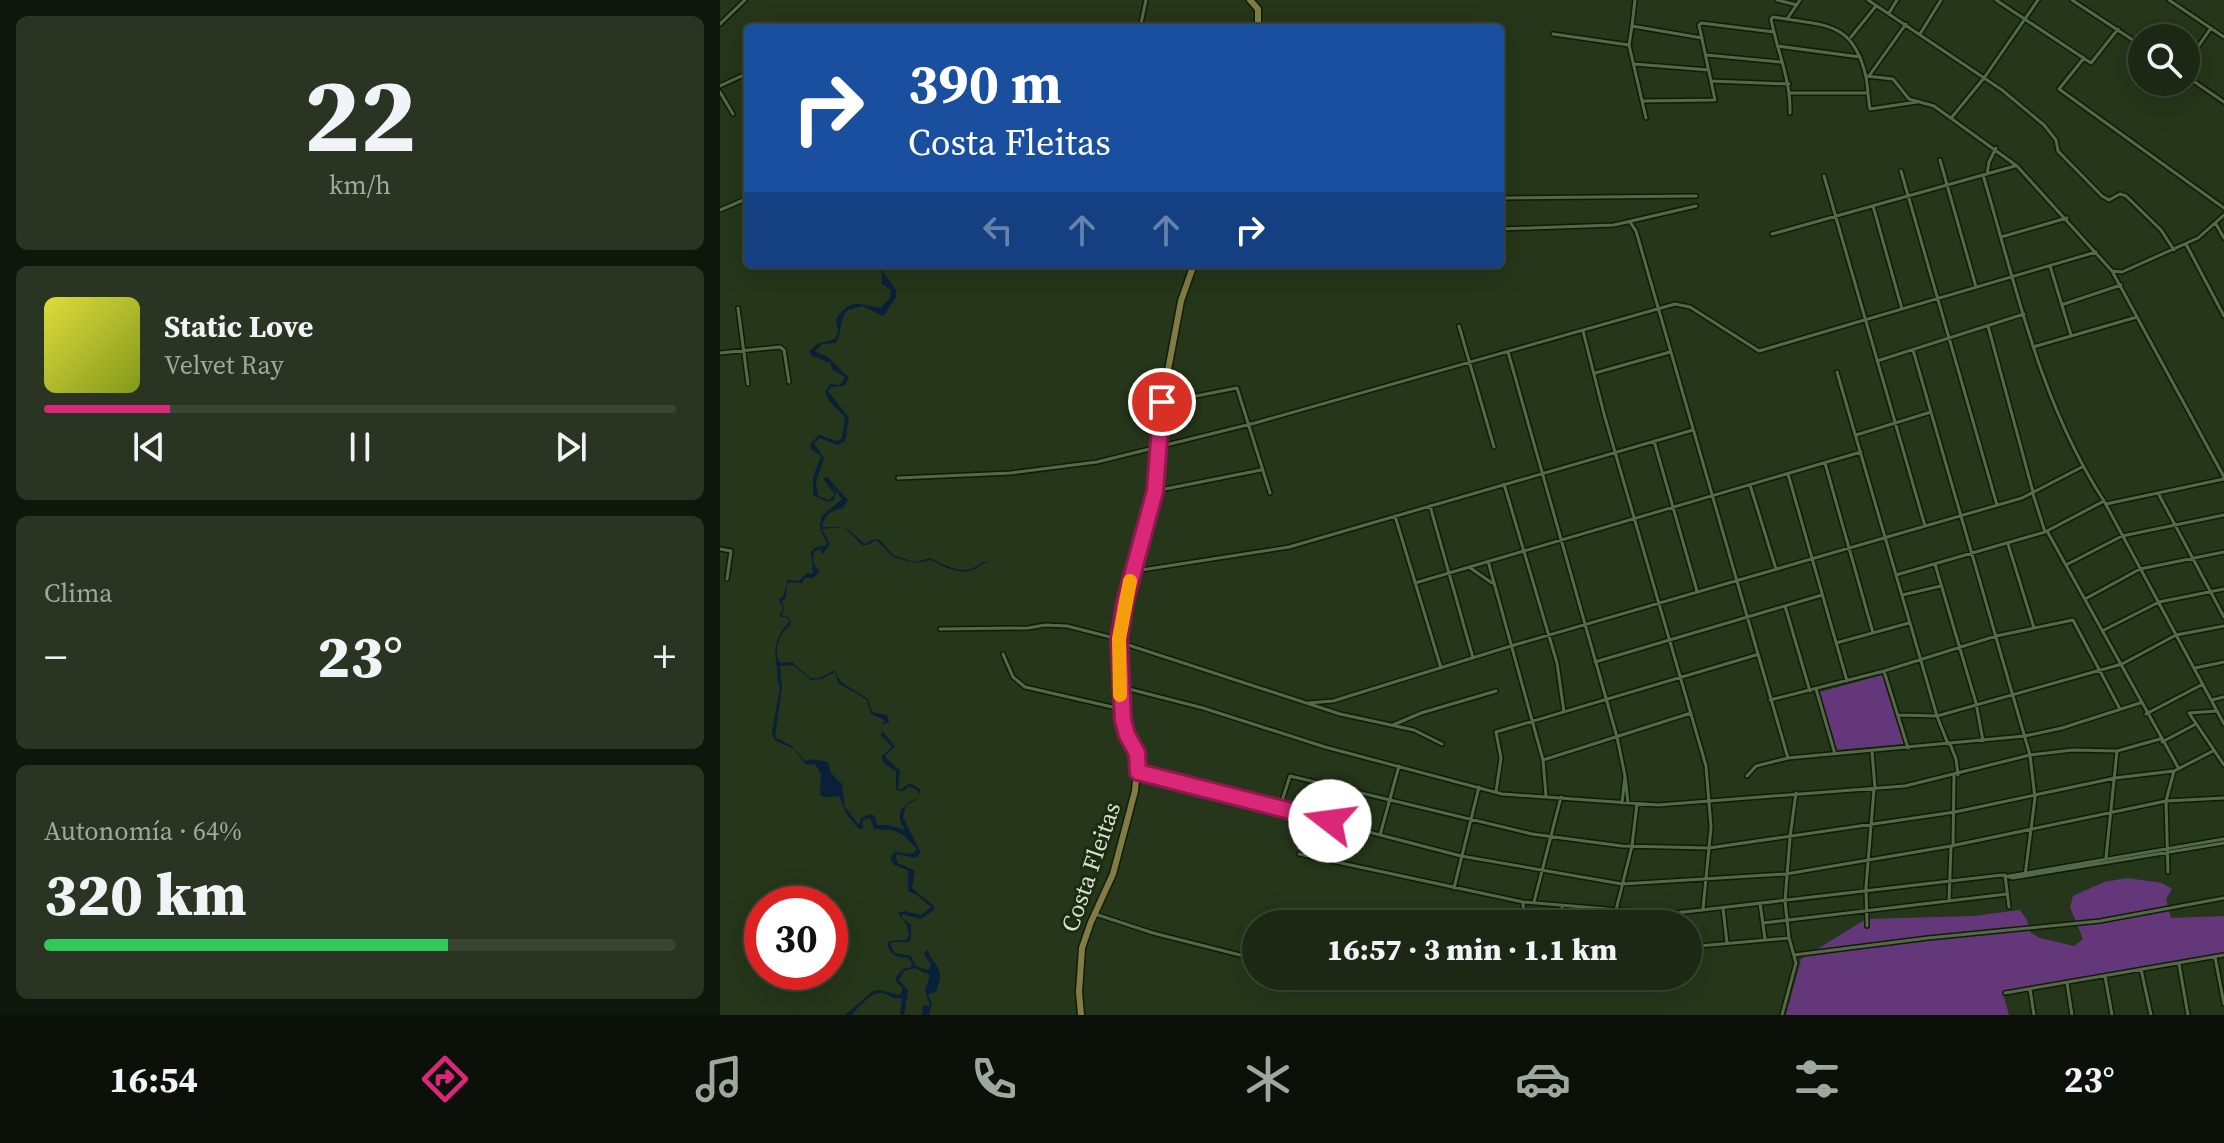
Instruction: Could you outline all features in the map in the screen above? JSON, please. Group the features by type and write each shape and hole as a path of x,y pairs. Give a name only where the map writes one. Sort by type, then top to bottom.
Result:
{"main road":[{"path":"1250,0 1258,9 1258,24"},
{"name":"Costa Fleitas","path":"1081,1015 1081,955 1113,874 1138,772 1137,753 1125,731 1121,709 1119,640 1133,571 1155,491 1162,402 1181,301 1193,268"}],"street":[{"path":"720,24 745,0"},
{"path":"1141,24 1146,0"},
{"path":"1635,0 1629,45 1646,118"},
{"path":"1777,0 1797,5"},
{"path":"1787,19 1800,0"},
{"path":"1868,0 1984,78 2046,127 2056,141 2058,151 2100,195 2109,200 2120,194 2126,196 2161,230 2174,250"},
{"path":"1889,13 1897,0"},
{"path":"1920,34 1941,0"},
{"path":"1996,0 2091,63 2118,29"},
{"path":"1952,117 1984,78 2038,0"},
{"path":"2072,0 2128,36"},
{"path":"2169,0 2224,37"},
{"path":"1850,39 1876,6"},
{"path":"1790,113 1789,84 1772,17 1832,27 1850,39 1867,76 1871,109 1918,102"},
{"path":"1642,101 1715,100 1701,23 1774,32"},
{"path":"1867,76 1906,24"},
{"path":"1632,26 1702,38"},
{"path":"2200,44 2211,28"},
{"path":"1553,34 1629,45"},
{"path":"1777,46 1860,57"},
{"path":"1706,55 1781,62"},
{"path":"2084,58 2059,89 2224,208"},
{"path":"1634,64 1709,70"},
{"path":"720,86 744,75"},
{"path":"1867,76 1893,79 1907,98 1932,104 1996,148 2067,218 2121,285 2224,478 2105,502 2046,532 1896,575"},
{"path":"1711,81 1789,84"},
{"path":"2200,86 2224,102"},
{"path":"720,92 733,114"},
{"path":"1790,93 1868,93"},
{"path":"1996,148 1985,174 2032,347 2082,467 2105,502 2224,724"},
{"path":"1940,160 1976,287"},
{"path":"1772,234 2017,166"},
{"path":"1901,171 1997,505"},
{"path":"1824,176 1925,526"},
{"path":"1504,198 1696,196"},
{"path":"720,210 744,200"},
{"path":"1504,229 1611,225 1696,206"},
{"path":"1873,206 1902,309"},
{"path":"2112,271 2122,272 2174,250 2198,238 2224,215"},
{"path":"2001,237 2067,218"},
{"path":"1630,222 1636,231 1788,758"},
{"path":"2216,223 2224,238"},
{"path":"2186,244 2224,316"},
{"path":"898,478 1038,470 1097,462 1248,424 1675,304 1690,307 1759,351 2096,252"},
{"path":"2050,266 2072,336"},
{"path":"2062,304 2121,285"},
{"path":"738,308 748,384"},
{"path":"1877,361 2024,314"},
{"path":"2032,347 2137,317"},
{"path":"1459,326 1494,447"},
{"path":"1988,326 2046,532 2122,664 2176,771 2166,801 2168,872"},
{"path":"1583,331 1706,766 1710,802 1703,910 2025,874 2224,841"},
{"path":"720,353 782,347 789,382"},
{"path":"1913,350 2030,755 2035,795 2025,874"},
{"path":"1508,352 1617,737 1628,803"},
{"path":"1595,373 1670,352"},
{"path":"1837,372 1937,716 1956,759 1949,901"},
{"path":"1162,402 1237,388 1270,493"},
{"path":"1856,435 1931,412"},
{"path":"1133,571 1289,547 1693,430"},
{"path":"1654,441 1698,592"},
{"path":"1415,583 1861,452"},
{"path":"1825,463 1873,633"},
{"path":"1308,703 1333,701 1511,646 1961,516 2033,493 2082,467"},
{"path":"1155,491 1263,470"},
{"path":"1788,474 1847,681"},
{"path":"1504,484 1557,663 1564,712"},
{"path":"1750,485 1776,569"},
{"path":"2158,493 2224,617"},
{"path":"1430,506 1473,658"},
{"path":"2066,565 2122,536 2224,515"},
{"path":"1395,516 1441,668"},
{"path":"2008,544 2034,628"},
{"path":"720,549 731,551 727,579"},
{"path":"2085,599 2140,569 2224,552"},
{"path":"1488,561 1543,760 1546,796"},
{"path":"1935,564 1976,703 1983,741"},
{"path":"1469,567 1494,584"},
{"path":"1902,595 1941,586"},
{"path":"2103,631 2159,602 2224,589"},
{"path":"1595,662 1822,595"},
{"path":"1785,606 1810,691"},
{"path":"1770,700 1884,671 1996,636 2073,620 2120,709"},
{"path":"1836,643 1910,623"},
{"path":"940,629 1067,626 1119,640 1340,714 1426,734 1442,744"},
{"path":"1898,715 1937,716 2122,664 2176,635 2224,626"},
{"path":"1003,654 1013,677 1025,687 1121,709"},
{"path":"1496,792 1501,758 1496,732 1757,655"},
{"path":"2195,668 2224,662"},
{"path":"1884,671 1909,748"},
{"path":"2146,714 2204,683"},
{"path":"1120,686 1496,792 1637,804 1710,802 1905,786 2030,755 2073,750 2117,751 2161,740 2195,724"},
{"path":"1816,689 1835,754"},
{"path":"1391,725 1496,691"},
{"path":"2212,700 2224,697"},
{"path":"1747,776 1756,766 1788,758 2025,736 2062,728 2140,703"},
{"path":"2218,711 2189,713 2224,765"},
{"path":"1543,760 1691,713"},
{"path":"2106,860 2117,751"},
{"path":"1280,807 1290,776 1550,837 1632,846 1709,848 1955,812 2115,778 2176,771 2213,751"},
{"path":"1867,926 1866,892 1873,825 1872,752"},
{"path":"1380,835 1399,766"},
{"path":"1138,772 1461,856 1622,884 1786,874 1869,862 2166,801 2224,798"},
{"path":"1622,803 1625,776"},
{"path":"1454,888 1479,787"},
{"path":"1782,1015 1796,965 1785,901 1796,793"},
{"path":"1533,903 1561,797"},
{"path":"1299,854 1523,902 1616,910 1632,846 1637,804"},
{"path":"2007,876 2009,907"},
{"path":"1763,923 2007,894"},
{"path":"1794,955 2100,921 2224,898"},
{"path":"1523,902 1524,910"},
{"path":"1760,903 1765,940"},
{"path":"1562,906 1562,910"},
{"path":"1723,908 1727,943"},
{"path":"1095,914 1153,933 1242,955"},
{"path":"1702,946 1789,938"},
{"path":"2005,993 2224,955"},
{"path":"2215,957 2224,1004"},
{"path":"2179,963 2188,1015"},
{"path":"2141,969 2151,1015"},
{"path":"2105,976 2112,1015"},
{"path":"2067,982 2072,1015"},
{"path":"2030,989 2034,1015"}],"shaded area":[{"path":"1882,675 1904,744 1837,750 1820,692"},
{"path":"2127,878 2162,883 2172,889 2166,899 2171,918 2224,916 2224,954 2003,993 2009,1015 1786,1015 1801,959 1866,919 1973,916 2020,910 2030,932 2040,938 2074,946 2083,939 2070,907 2073,896 2104,882"}],"water":[{"path":"881,268 884,268 883,272 896,290 896,297 885,314 882,316 863,306 848,310 836,343 822,344 815,351 828,357 849,378 844,386 831,387 828,391 849,418 845,441 838,445 820,438 814,443 824,458 816,482 818,496 829,500 834,496 823,479 827,477 848,500 843,508 835,510 825,519 822,527 844,527 822,529 830,544 823,554 819,549 814,552 813,563 820,571 813,578 805,578 802,583 790,582 787,585 782,615 789,617 791,624 778,642 778,657 780,663 792,662 810,678 820,678 834,670 841,682 868,699 872,712 887,715 889,722 883,725 884,720 871,714 867,700 838,683 835,672 822,679 811,680 793,665 780,666 782,688 775,737 792,746 805,761 828,762 831,773 842,784 845,807 859,825 861,818 870,814 875,816 877,825 904,830 900,815 906,805 903,817 921,853 915,858 897,854 896,858 898,863 915,871 912,888 934,906 934,910 921,919 902,914 902,918 911,925 911,939 890,944 895,953 911,956 916,966 928,970 931,965 924,954 927,949 938,969 940,978 936,992 928,994 932,1003 929,1015 922,1015 923,1005 930,1006 925,990 930,975 915,968 904,971 899,980 908,990 904,1015 900,1014 902,998 879,993 866,1000 852,1015 845,1015 873,991 899,995 902,992 896,977 912,963 907,957 894,955 887,944 890,941 906,940 909,936 907,925 898,913 904,911 921,915 931,907 908,891 908,870 894,865 890,858 895,852 912,854 917,849 899,833 874,829 870,818 863,820 863,829 859,829 846,813 839,796 820,795 821,774 815,764 806,765 794,749 774,740 772,732 780,687 775,654 778,637 789,622 788,618 779,616 783,608 779,599 788,580 799,581 807,573 813,574 811,552 827,543 820,529 821,517 842,499 830,482 836,492 834,500 828,502 813,495 813,477 821,456 811,449 810,444 819,435 837,441 842,438 845,417 825,392 830,384 840,385 845,377 833,370 830,363 809,352 817,344 835,339 838,331 836,319 851,305 856,304 880,308 890,298 891,290 882,284"},
{"path":"844,527 865,544 874,539 880,540 893,555 914,562 930,558 966,570 989,562 970,571 960,571 931,560 915,563 893,557 876,540 868,545 862,545"},
{"path":"883,725 882,731 895,746 885,756 900,771 898,789 910,783 921,790 917,798 919,792 909,786 904,791 896,790 896,771 881,757 892,747 881,735"}],"slow traffic":[{"path":"1120,695 1119,639 1130,581"}],"route":[{"path":"1162,402 1155,491 1125,602 1119,639 1124,727 1137,753 1138,772 1330,821"}]}
